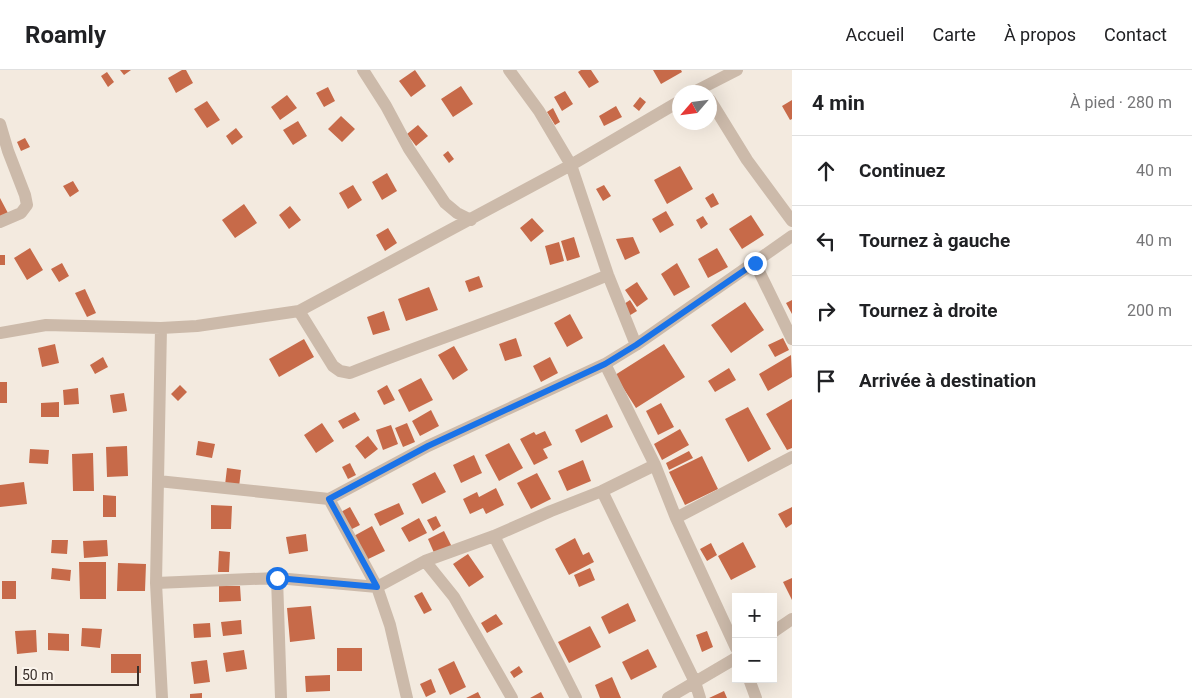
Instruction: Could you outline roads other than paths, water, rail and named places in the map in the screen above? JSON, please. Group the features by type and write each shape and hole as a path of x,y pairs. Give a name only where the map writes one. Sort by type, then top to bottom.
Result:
{"street":[{"path":"363,70 386,106 409,149 445,203 457,213 471,220"},
{"path":"509,70 539,110 571,165 608,275 636,345"},
{"path":"711,85 737,70"},
{"path":"0,333 46,325 161,328 197,326 299,311 571,165 672,106"},
{"path":"717,111 748,160 792,221"},
{"path":"0,124 27,205 21,213 0,222"},
{"path":"158,480 329,499 428,446 605,364 636,345 792,236"},
{"path":"755,263 792,339"},
{"path":"299,311 333,366 340,371 350,373 415,347 552,299 608,275"},
{"path":"161,328 156,584 162,698"},
{"path":"605,364 656,466 676,518 732,639"},
{"path":"676,518 792,457"},
{"path":"156,584 277,578 377,587 425,561 494,536 602,491 656,466"},
{"path":"602,491 695,682 700,698"},
{"path":"329,499 377,587 390,625 407,698"},
{"path":"494,536 576,698"},
{"path":"425,561 454,597 512,698"},
{"path":"277,578 281,698"},
{"path":"777,629 792,619"},
{"path":"668,698 732,660"},
{"path":"750,683 756,698"}]}
